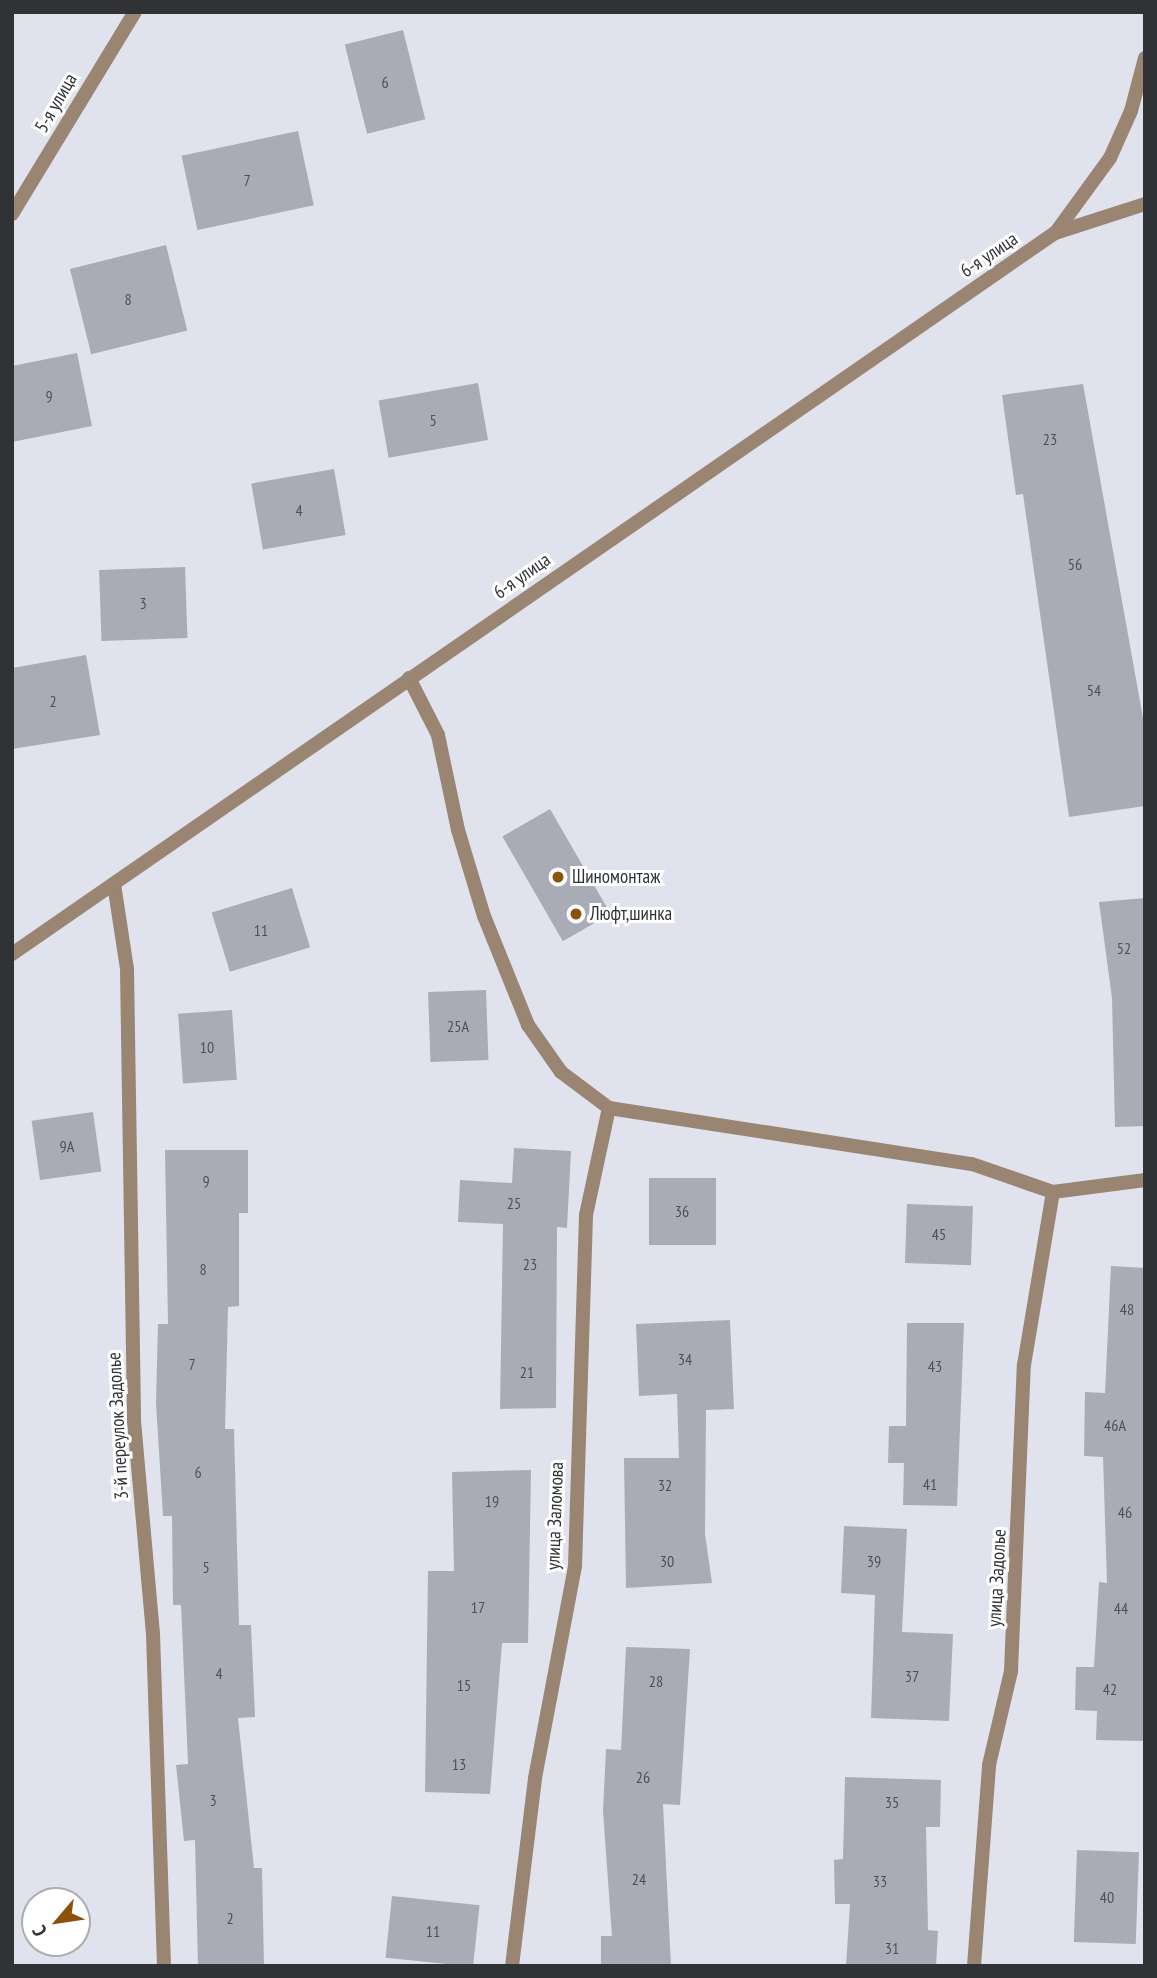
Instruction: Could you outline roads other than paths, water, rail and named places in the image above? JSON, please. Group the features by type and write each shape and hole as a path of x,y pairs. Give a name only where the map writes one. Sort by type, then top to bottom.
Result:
{"street":[{"name":"5-я улица","path":"12,214 135,12"},
{"path":"1055,233 1110,158 1131,111 1145,58"},
{"path":"1055,233 1145,204"},
{"name":"6-я улица","path":"12,954 1055,233"},
{"path":"409,678 438,735 480,903 528,1025 561,1072 609,1108 972,1164 1053,1192 1145,1180"},
{"name":"3-й переулок Задолье","path":"114,884 127,969 134,1421 153,1634 164,1966"},
{"name":"улица Заломова","path":"512,1966 535,1778 575,1566 586,1215 609,1108"},
{"name":"улица Задолье","path":"974,1966 989,1765 1011,1671 1024,1365 1053,1192"}],"place":[{"name":"Шиномонтаж","path":"558,877"},
{"name":"Люфт,шинка","path":"576,914"}]}
